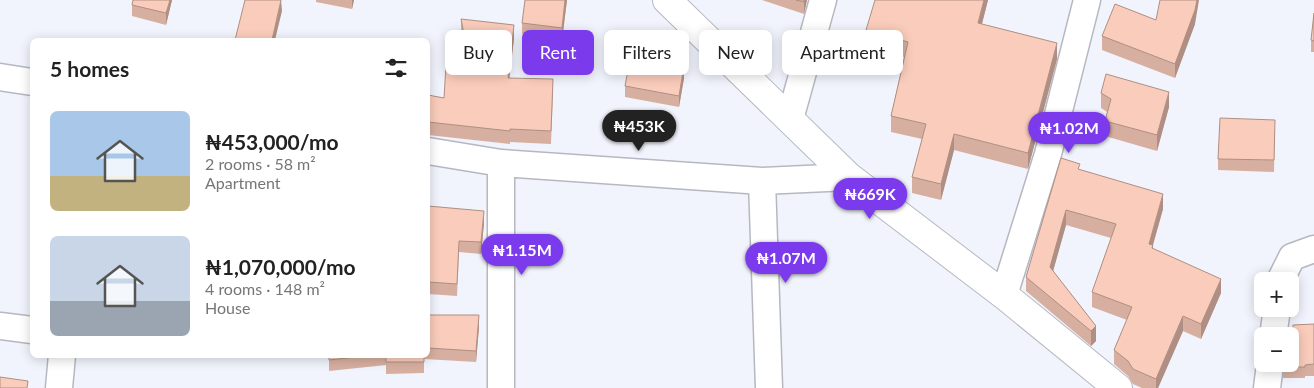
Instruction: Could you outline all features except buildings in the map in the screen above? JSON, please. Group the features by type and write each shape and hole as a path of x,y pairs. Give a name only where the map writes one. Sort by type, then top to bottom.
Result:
{"street":[{"path":"667,0 849,177 1004,295 1118,388"},
{"path":"790,119 823,0"},
{"path":"1004,295 1048,154 1088,0"},
{"path":"0,77 30,82"},
{"path":"430,151 501,163 762,181 849,177"},
{"path":"501,163 501,388"},
{"path":"762,181 769,388"},
{"path":"1284,272 1292,257 1314,249"},
{"path":"0,326 30,330"},
{"path":"59,388 62,358"},
{"path":"1267,388 1269,372"}]}
